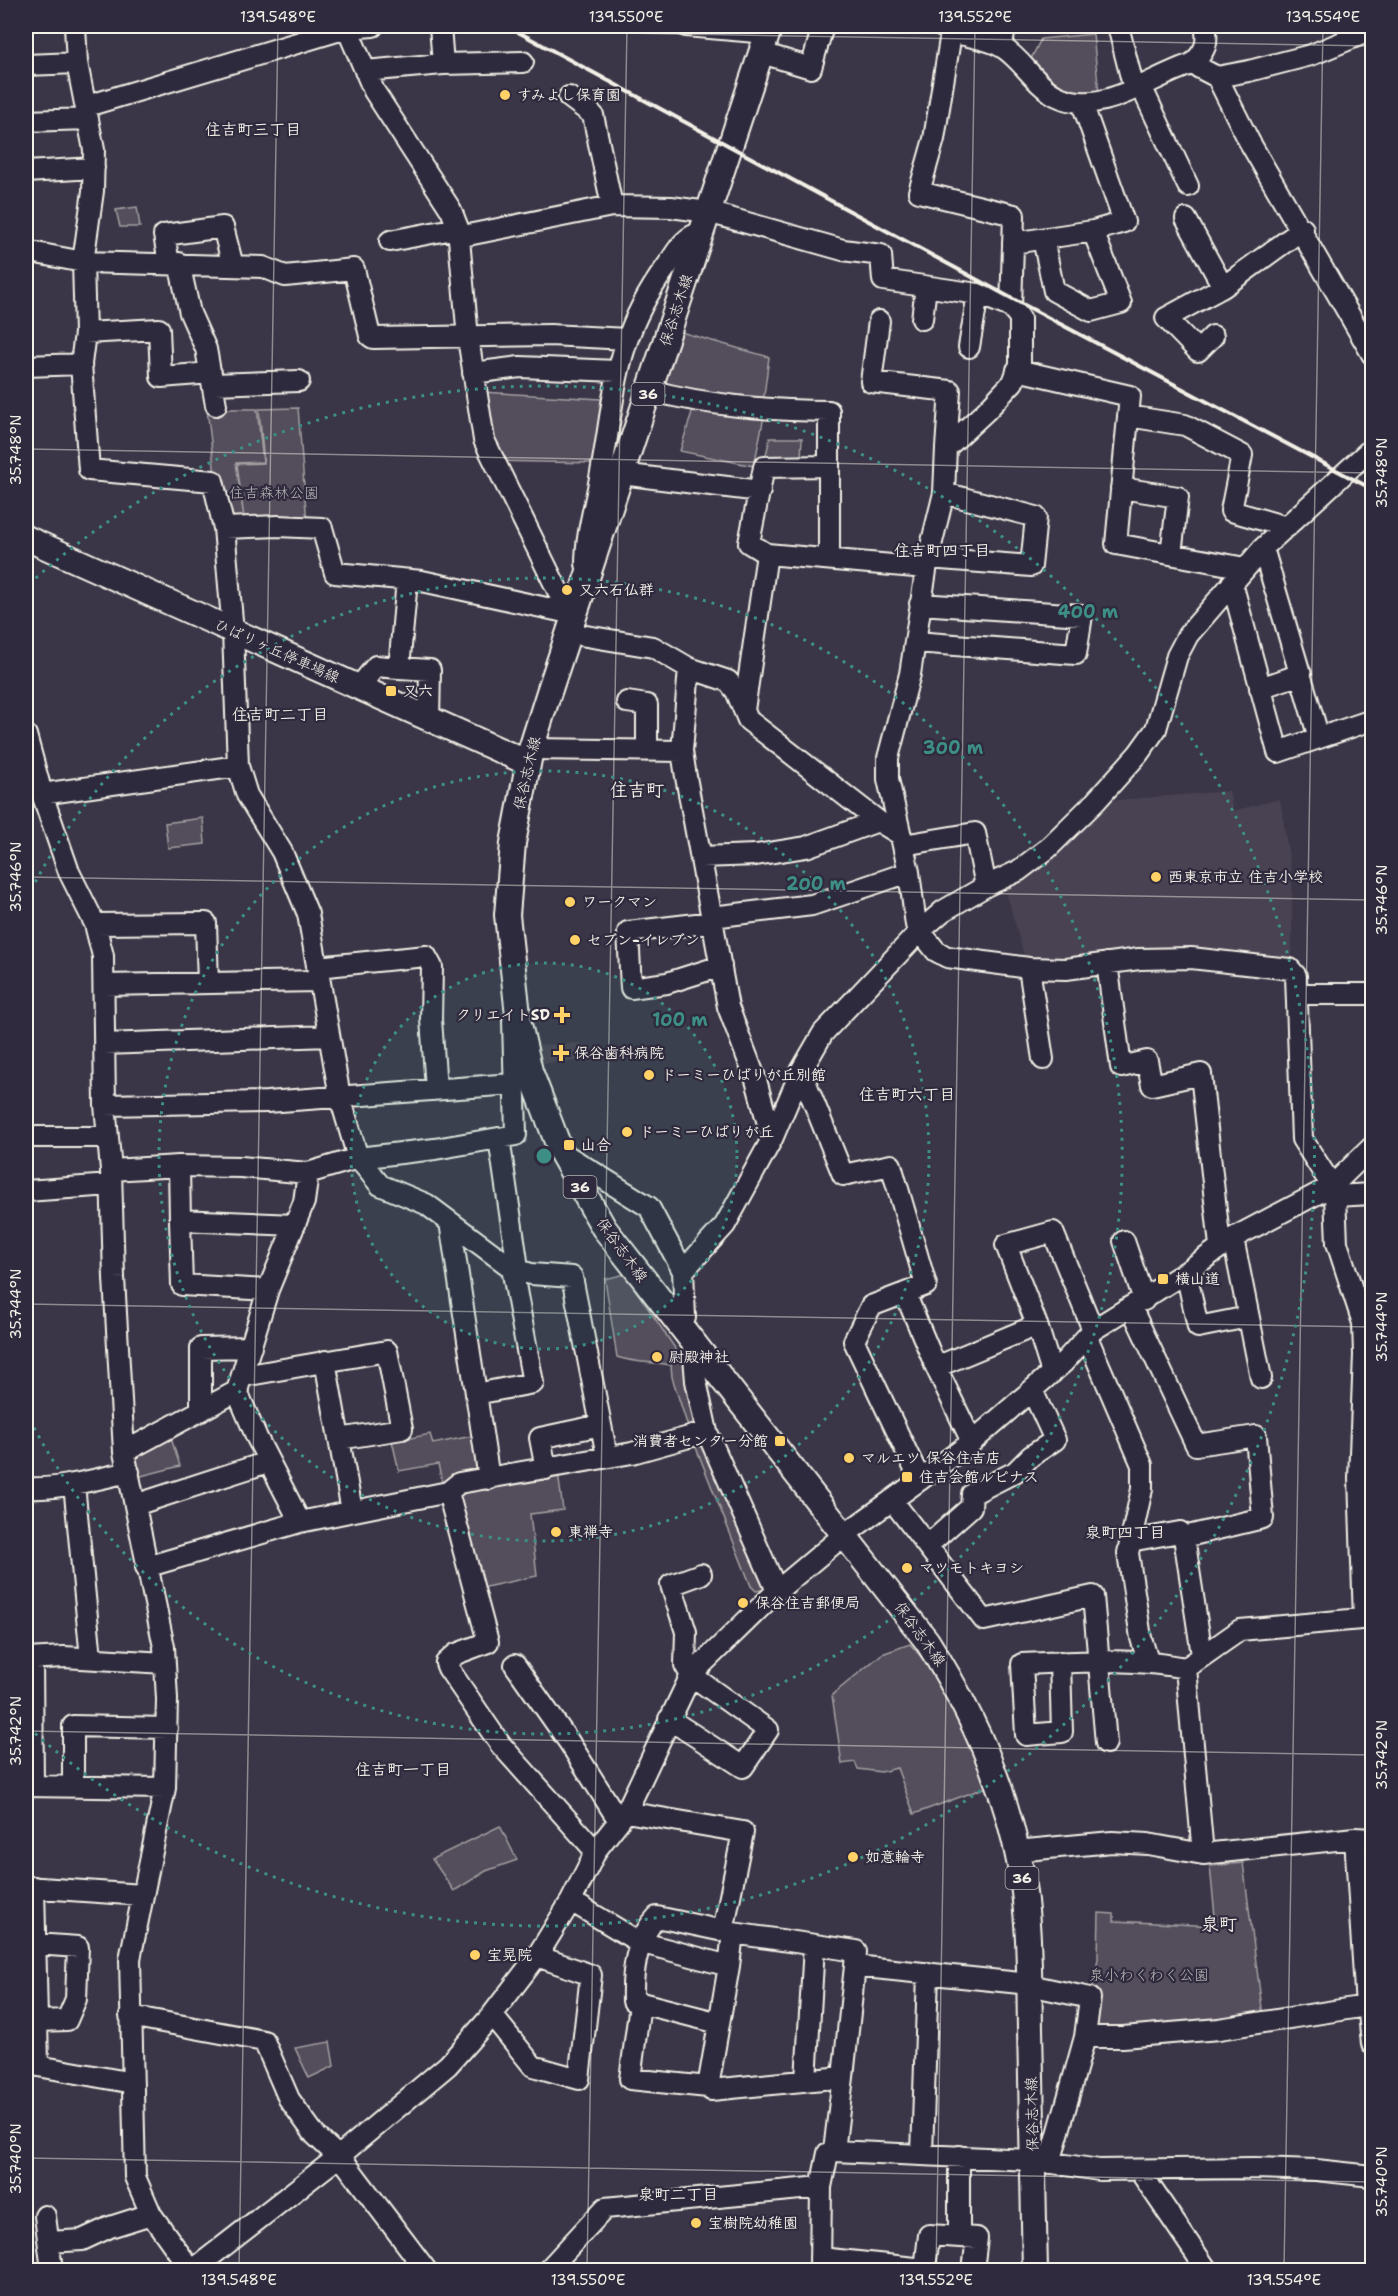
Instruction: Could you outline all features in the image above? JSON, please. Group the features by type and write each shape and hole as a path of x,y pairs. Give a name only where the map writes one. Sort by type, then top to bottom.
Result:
{"main road":[{"name":"保谷志木線","path":"766,37 586,575 530,756 508,878 507,915 514,995 531,1071 561,1152 604,1228 686,1336 927,1641 961,1696 996,1778 1016,1851 1027,1924 1041,2162 1035,2271"},
{"name":"ひばりヶ丘停車場線","path":"26,538 429,720 530,756"}],"street":[{"path":"75,26 77,63 94,150 83,262 85,333 81,364 89,470 213,481 224,528 233,632 238,766 247,795 282,852 308,914 340,1097 358,1158 380,1185 426,1204 512,1268 531,1274 572,1277 607,1456"},
{"path":"26,121 88,112 347,27 373,26"},
{"path":"440,26 443,64"},
{"path":"686,26 766,37 811,68 823,26"},
{"path":"1001,46 1006,26"},
{"path":"1118,26 1137,87 1188,186"},
{"path":"1011,307 1014,215 919,192 934,139 952,30 1001,46 1056,96 1082,103 1102,102 1192,64 1203,54 1208,40 1205,26"},
{"path":"347,27 374,91 452,210 458,233 468,338 484,440 562,599 571,624"},
{"path":"1217,77 1279,64 1372,30"},
{"path":"365,71 443,64 523,62"},
{"path":"26,65 77,63"},
{"path":"1192,64 1217,77 1249,141 1303,230 1372,354"},
{"path":"569,97 593,115 612,206"},
{"path":"1013,243 1093,231 1124,222 1082,103"},
{"path":"26,172 94,168"},
{"path":"390,241 458,233 612,206 671,207 705,222 843,250 881,255 883,280 978,294 1011,307 1020,318 1017,370 1012,382 986,411 946,448"},
{"path":"1186,219 1223,287"},
{"path":"586,575 586,545 601,476 616,371 641,306 663,270 688,236 705,222"},
{"path":"216,405 206,349 190,313 164,235 222,227 233,266"},
{"path":"1213,336 1198,351 1166,318 1223,287 1303,230"},
{"path":"1043,239 1054,291 1092,311 1121,303 1093,231"},
{"path":"26,251 83,262 263,267 285,276 354,269 369,336 373,338 550,335 627,339"},
{"path":"922,319 926,287"},
{"path":"969,347 978,294"},
{"path":"879,321 871,382 950,391 944,493 927,563 910,674 888,758 888,779 909,872 916,925 936,951 947,957 1029,968 1066,969 1139,959 1191,958 1290,969 1296,975 1302,1139 1333,1191 1337,1243 1363,1290 1363,1323 1368,1354 1366,1477 1368,1619 1240,1630 1186,1668 1148,1661 1060,1662"},
{"path":"85,333 159,329 160,377 299,381"},
{"path":"26,366 81,364"},
{"path":"473,373 520,367 616,371"},
{"path":"1017,370 1130,396 1116,544 1245,568"},
{"path":"649,390 717,405 763,410 829,411 829,559"},
{"path":"1128,416 1185,424 1242,455 1232,512 1287,527"},
{"path":"682,1271 725,1225 772,1139 801,1071 823,1033 920,931 943,911 986,885 1018,871 1047,849 1095,802 1138,754 1160,720 1181,648 1263,548 1372,448"},
{"path":"829,466 764,466 749,543 767,554 829,559 1031,566 1036,518 944,493"},
{"path":"621,474 760,491"},
{"path":"1121,488 1178,497 1171,554"},
{"path":"224,528 278,526 322,528 334,573 406,580 571,624 653,647 689,668 728,681 736,691 748,720 902,840 975,833 986,885"},
{"path":"1263,548 1319,738"},
{"path":"744,710 767,554"},
{"path":"399,668 406,580"},
{"path":"1232,583 1278,752 1372,720"},
{"path":"915,642 1076,654 1082,615 920,604"},
{"path":"359,687 376,666 430,670 429,720"},
{"path":"689,668 682,751 728,1007 756,1080 772,1139"},
{"path":"1260,688 1301,674"},
{"path":"627,702 647,705 647,751"},
{"path":"26,735 42,794 69,872 94,924 103,956 105,1105 111,1177 124,1452 165,1663 167,1728 165,1788 130,1959 135,2176 151,2214 192,2271 337,2158 448,2065 492,2015 537,1956 571,1901 597,1849 623,1817 691,1675 777,1591 844,1535 972,1442 1052,1373 1090,1334 1186,1272 1227,1242 1333,1191 1372,1147"},
{"path":"530,756 682,751"},
{"path":"42,794 238,766"},
{"path":"701,857 756,855 806,847 878,821"},
{"path":"721,966 667,983 631,988 628,932 812,905 909,872"},
{"path":"94,924 206,923 208,983"},
{"path":"105,985 208,983 318,974 426,957 432,968 431,1019 436,1089"},
{"path":"1107,963 1121,1067 1147,1061 1152,1085 1201,1074 1227,1242 1248,1317 1261,1378"},
{"path":"1029,968 1043,1059"},
{"path":"1297,994 1372,994"},
{"path":"26,1191 179,1166 241,1167 308,1173 358,1158 516,1135 513,1084 514,995"},
{"path":"104,1044 329,1036"},
{"path":"801,1071 843,1175 891,1165 926,1285 870,1306 854,1341 920,1480"},
{"path":"105,1105 267,1102 513,1084"},
{"path":"26,1137 107,1137"},
{"path":"499,1138 517,1262 512,1268"},
{"path":"561,1152 649,1207 682,1271 686,1336 706,1432 777,1591"},
{"path":"179,1166 182,1285 268,1290"},
{"path":"300,1522 268,1462 240,1384 268,1290 304,1202 308,1173"},
{"path":"1333,1191 1372,1194"},
{"path":"180,1220 295,1225"},
{"path":"450,1222 489,1479"},
{"path":"1052,1373 1037,1325 1006,1245 1053,1232 1090,1334 1142,1465 1142,1489 1128,1553 1141,1638 1148,1661"},
{"path":"1124,1241 1137,1304 1196,1445 1256,1436 1263,1518 1184,1537"},
{"path":"476,1394 533,1383 512,1268"},
{"path":"1186,1272 1198,1327 1248,1317"},
{"path":"905,1293 936,1367 972,1442"},
{"path":"936,1367 1037,1325"},
{"path":"201,1411 201,1348 251,1347"},
{"path":"124,1452 201,1411 240,1384 325,1361 387,1351 402,1429 339,1439"},
{"path":"325,1361 352,1511"},
{"path":"927,1546 971,1507 972,1494 1016,1472 1031,1456 1054,1440 1032,1390"},
{"path":"546,1469 540,1438 601,1425"},
{"path":"146,1567 300,1522 448,1492 459,1483 633,1453 706,1432"},
{"path":"135,1505 268,1462"},
{"path":"26,1488 42,1489 129,1472"},
{"path":"74,1484 91,1658"},
{"path":"448,1492 488,1642 456,1654 447,1663 448,1668 500,1744 590,1845 597,1849"},
{"path":"892,1500 984,1620 1093,1596 1106,1743"},
{"path":"1130,1541 1180,1532 1184,1537 1202,1655"},
{"path":"669,1719 743,1767 768,1730 691,1675 685,1665 686,1632 671,1585 701,1574"},
{"path":"165,1663 91,1658 29,1659 29,1785 165,1788"},
{"path":"515,1665 623,1817 743,1832 728,1932 729,1966 708,2087"},
{"path":"1186,1668 1203,1854"},
{"path":"73,1785 73,1726 167,1728"},
{"path":"1016,1851 1112,1842 1149,1844 1203,1854 1364,1838 1372,2044"},
{"path":"133,2083 32,2064 37,2021 35,1944 30,1887 142,1895"},
{"path":"571,1901 639,1942 729,1966"},
{"path":"719,2023 633,2001 632,1993 639,1942 646,1929 661,1916 728,1932 856,1951 834,2151"},
{"path":"35,1944 78,1947 76,1999 67,2020 37,2021"},
{"path":"806,2080 814,1946"},
{"path":"492,2015 533,2066 579,2079 591,1975 537,1956"},
{"path":"855,1966 928,1973 1090,1998 1085,2037 1041,2162"},
{"path":"922,2154 928,1973"},
{"path":"640,2004 630,2079 708,2087 711,2090 843,2077"},
{"path":"1085,2037 1123,2037 1219,2029 1369,2011"},
{"path":"130,2016 264,2041 290,2098 315,2135 346,2164 426,2271"},
{"path":"973,2271 977,2238 929,2235 925,2270 820,2264 821,2187 828,2153 834,2151 959,2156 1041,2162 1100,2170 1254,2168 1316,2170 1372,2176"},
{"path":"959,2156 959,2237"},
{"path":"1139,2170 1207,2271"},
{"path":"548,2271 605,2208 821,2187"},
{"path":"49,2242 82,2240 110,2227 151,2214"},
{"path":"45,2216 52,2271"}],"shaded area":[{"name":"西東京市立 住吉小学校","path":"1229,791 1233,811 1280,799 1292,878 1292,962 1068,964 1025,959 1004,884 1107,801"},
{"name":"保谷歯科病院","path":"581,1043 582,1061 540,1063 539,1045"}],"green space":[{"path":"1093,34 1099,94 1060,91 1029,63 1041,39"},
{"path":"137,207 140,227 120,227 116,210"},
{"path":"677,331 769,357 763,403 657,388"},
{"path":"481,392 601,399 595,463 494,461"},
{"name":"住吉森林公園","path":"298,408 307,524 221,524 207,409 257,409 263,462 236,463 244,518 237,464 264,463 259,409"},
{"path":"693,409 764,416 754,466 680,451"},
{"path":"770,438 802,438 801,458 765,459"},
{"path":"203,818 205,844 168,848 165,823"},
{"path":"625,1274 683,1360 699,1418 766,1589 756,1591 751,1586 689,1430 672,1377 671,1365 617,1357 605,1279"},
{"path":"402,1430 406,1439 430,1434 433,1444 477,1435 483,1470 443,1486 438,1464 399,1471 390,1432"},
{"path":"169,1432 180,1466 137,1477 134,1450"},
{"path":"558,1473 563,1510 530,1514 537,1576 481,1588 458,1491"},
{"path":"910,1644 923,1659 945,1693 964,1731 987,1787 914,1814 897,1768 881,1772 858,1769 855,1762 842,1764 832,1695 882,1654"},
{"path":"500,1826 517,1860 486,1871 454,1891 432,1859"},
{"name":"泉小わくわく公園","path":"1243,1863 1263,2016 1095,2030 1091,1994 1098,1959 1099,1913 1114,1914 1114,1921 1216,1926 1210,1866"},
{"path":"330,2042 334,2066 309,2078 295,2048"}],"railway":[{"path":"507,26 1013,299 1372,489"}],"place":[{"name":"すみよし保育園","path":"505,95"},
{"name":"又六石仏群","path":"567,590"},
{"name":"又六","path":"391,691"},
{"name":"西東京市立 住吉小学校","path":"1156,877"},
{"name":"ワークマン","path":"570,902"},
{"name":"セブン-イレブン","path":"575,940"},
{"name":"クリエイトSD","path":"562,1015"},
{"name":"保谷歯科病院","path":"561,1053"},
{"name":"ドーミーひばりが丘別館","path":"649,1075"},
{"name":"ドーミーひばりが丘","path":"627,1132"},
{"name":"山合","path":"569,1145"},
{"name":"横山道","path":"1163,1279"},
{"name":"尉殿神社","path":"657,1357"},
{"name":"消費者センター分館","path":"780,1441"},
{"name":"マルエツ 保谷住吉店","path":"849,1458"},
{"name":"住吉会館ルピナス","path":"907,1477"},
{"name":"東禅寺","path":"556,1532"},
{"name":"マツモトキヨシ","path":"907,1568"},
{"name":"保谷住吉郵便局","path":"743,1603"},
{"name":"如意輪寺","path":"853,1857"},
{"name":"宝晃院","path":"475,1955"},
{"name":"宝樹院幼稚園","path":"696,2223"}],"district":[{"name":"住吉町三丁目","path":"253,129"},
{"name":"住吉町四丁目","path":"942,550"},
{"name":"住吉町二丁目","path":"280,714"},
{"name":"住吉町","path":"637,790"},
{"name":"住吉町六丁目","path":"907,1094"},
{"name":"泉町四丁目","path":"1125,1532"},
{"name":"住吉町一丁目","path":"403,1769"},
{"name":"泉町","path":"1219,1924"},
{"name":"泉町二丁目","path":"678,2194"}]}
